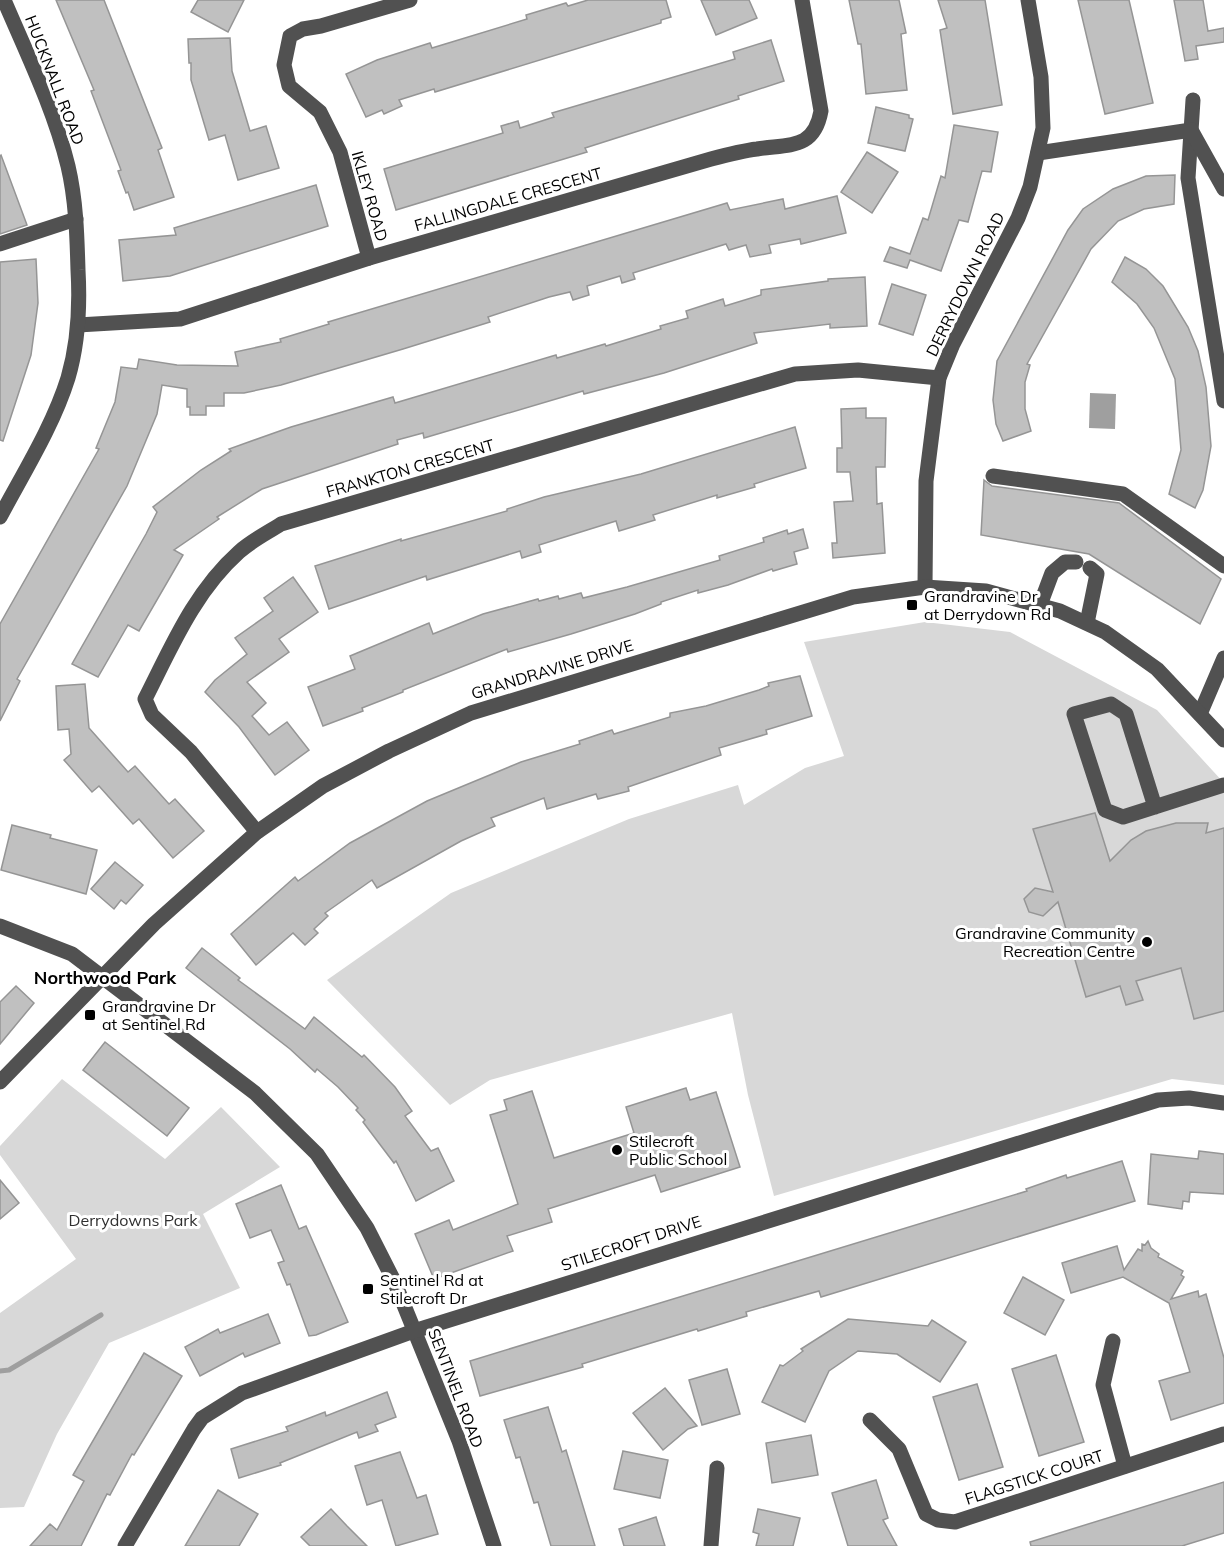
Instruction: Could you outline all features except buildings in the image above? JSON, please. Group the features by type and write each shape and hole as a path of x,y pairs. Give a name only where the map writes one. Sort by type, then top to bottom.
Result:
{"street":[{"name":"HUCKNALL ROAD","path":"0,517 58,406 69,375 78,325 76,219 68,166 51,113 4,0"},
{"name":"IKLEY ROAD","path":"369,258 340,152 320,112 289,86 284,65 290,36 303,29 321,26 410,0"},
{"name":"FALLINGDALE CRESCENT","path":"78,325 180,319 369,258 711,159 755,149 797,145 810,137 818,127 821,111 802,0"},
{"name":"DERRYDOWN ROAD","path":"925,586 926,481 939,378 953,344 1018,218 1030,187 1038,153 1042,128 1041,77 1028,0"},
{"path":"1193,100 1188,178 1224,400"},
{"path":"1038,153 1191,130"},
{"path":"1191,130 1224,189"},
{"path":"0,244 76,219"},
{"name":"FRANKTON CRESCENT","path":"257,832 191,752 152,715 145,699 161,671 172,642 199,598 239,552 281,524 795,374 858,370 939,378"},
{"path":"993,476 1123,494 1224,566"},
{"path":"1040,604 1052,573 1065,562 1083,565 1097,574 1087,623"},
{"name":"GRANDRAVINE DRIVE","path":"0,1082 154,924 257,832 323,786 389,751 471,713 833,603 885,591 925,586 986,591 1040,604 1087,623 1157,669 1224,740"},
{"path":"1200,714 1224,658"},
{"path":"1155,807 1126,714 1112,704 1074,714 1105,810 1124,817 1224,785"},
{"name":"SENTINEL ROAD","path":"0,926 72,954 104,977 255,1093 317,1154 368,1228 395,1283 459,1441 494,1546"},
{"name":"STILECROFT DRIVE","path":"125,1546 202,1418 242,1393 414,1330 1158,1100 1189,1098 1224,1103"},
{"path":"1113,1341 1103,1385 1125,1466"},
{"name":"FLAGSTICK COURT","path":"870,1420 898,1449 926,1514 938,1520 955,1522 1224,1434"},
{"path":"711,1546 717,1468"}],"green space":[{"path":"925,622 1010,632 1157,710 1224,783 1224,1085 1172,1079 774,1196 748,1095 732,1013 490,1080 450,1105 327,980 451,893 629,819 738,785 744,805 805,768 844,756 804,642"},
{"name":"Derrydowns Park","path":"62,1079 165,1159 221,1107 280,1167 203,1214 240,1288 109,1343 57,1434 24,1507 0,1508 0,1313 76,1259 0,1155 0,1146"}],"shaded area":[{"path":"1090,393 1116,394 1115,429 1089,428"}],"waterway":[{"path":"0,1371 9,1370 101,1315"}],"place":[{"name":"Grandravine Dr at Derrydown Rd","path":"912,605"},
{"name":"Grandravine Community Recreation Centre","path":"1147,942"},
{"name":"Grandravine Dr at Sentinel Rd","path":"90,1015"},
{"name":"Stilecroft Public School","path":"617,1150"},
{"name":"Sentinel Rd at Stilecroft Dr","path":"368,1289"}],"district":[{"name":"Northwood Park","path":"105,977"}]}
